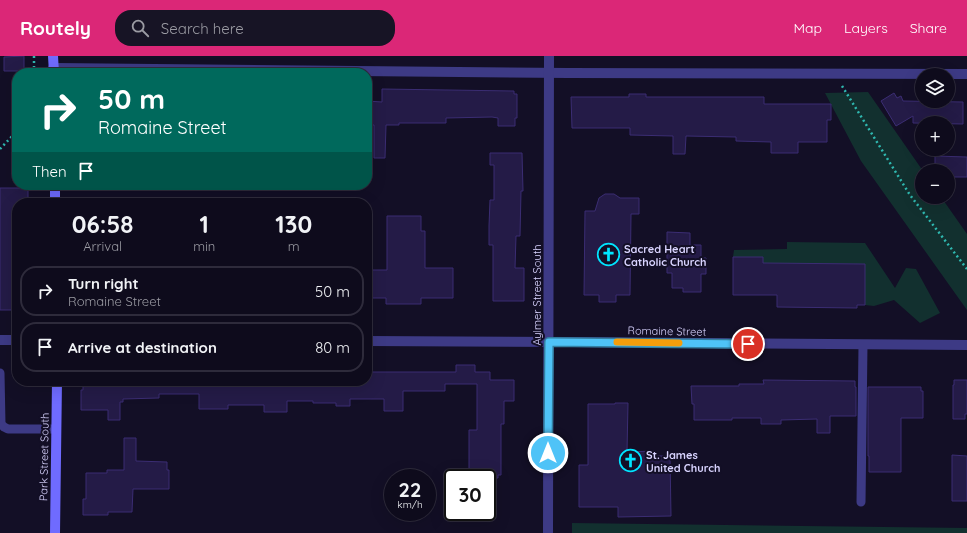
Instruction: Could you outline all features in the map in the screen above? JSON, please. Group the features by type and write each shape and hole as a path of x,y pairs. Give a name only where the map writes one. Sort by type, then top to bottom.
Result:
{"main road":[{"path":"53,68 54,56"},
{"name":"Park Street South","path":"55,533 57,386"}],"street":[{"name":"Aylmer Street South","path":"548,533 549,56"},
{"path":"372,72 967,74"},
{"path":"0,340 12,340"},
{"name":"Romaine Street","path":"372,341 967,345"}],"lane":[{"path":"861,502 863,345"},
{"path":"0,373 1,424 8,429 56,429"}],"path":[{"path":"34,56 34,68"},
{"path":"835,73 910,195 967,269"},
{"path":"0,149 12,136"}],"green space":[{"path":"868,92 918,164 915,164 915,204 946,204 967,234 967,310 861,161 825,93"},
{"path":"787,242 865,243 895,288 906,268 916,269 940,313 920,323 894,300 874,306 865,305 865,264 763,263 763,257 733,257 734,250 787,249"},
{"path":"572,523 967,528 967,533 572,533"}],"building":[{"path":"24,56 24,68 12,68 12,71 4,71 4,57"},
{"path":"382,89 514,91 514,94 517,94 517,118 515,118 515,126 498,126 498,118 492,117 446,118 446,123 399,123 399,125 386,125 385,158 374,158 372,101 382,102"},
{"path":"894,93 897,98 901,96 903,101 915,101 915,108 955,108 955,102 963,102 963,124 955,124 955,116 915,116 915,123 913,123 913,116 896,126 881,101"},
{"path":"629,94 646,94 646,97 764,97 764,104 831,104 831,120 827,120 827,142 798,142 798,153 771,153 771,142 736,141 736,137 686,136 685,154 673,154 673,136 630,135 630,128 572,128 571,97 629,97"},
{"path":"490,153 522,153 523,191 521,191 520,236 516,236 515,268 524,268 524,301 493,301 493,245 489,245 489,226 490,200 494,200 494,165 490,165"},
{"path":"935,156 967,157 967,177 955,177 955,164 935,164"},
{"path":"0,188 28,190 28,198 12,198 12,310 0,310"},
{"name":"Sacred Heart Catholic Church","path":"605,194 614,194 620,198 639,198 639,214 631,214 630,295 616,295 616,302 599,302 599,295 584,295 585,211 595,211 599,198"},
{"path":"387,216 421,216 421,231 425,231 425,268 453,268 453,298 421,298 421,304 386,304 386,298 372,298 372,270 387,270"},
{"path":"667,232 690,233 690,245 701,245 701,258 706,258 706,274 701,274 701,292 683,292 683,288 672,288 672,273 667,273"},
{"path":"733,257 763,257 763,263 865,264 865,305 857,305 857,308 777,307 777,295 733,295"},
{"path":"456,365 475,365 475,372 490,372 490,380 514,380 514,401 504,401 504,424 501,424 501,475 498,475 498,478 496,478 496,469 469,469 469,430 477,430 477,384 445,384 445,391 403,391 403,411 384,411 384,399 350,399 350,406 336,406 336,403 313,403 313,401 287,401 287,412 264,412 264,405 228,405 228,409 199,409 199,394 159,394 159,398 123,399 123,402 120,402 120,420 108,420 108,410 81,410 81,390 83,390 83,386 372,386 372,372 456,372"},
{"path":"763,380 855,381 856,416 830,416 830,433 817,433 817,419 781,420 781,424 761,424 761,418 694,420 694,404 692,404 691,386 739,386 739,384 764,384"},
{"path":"954,380 967,380 967,414 965,414 965,419 953,419"},
{"path":"868,387 921,387 921,391 923,391 923,418 901,418 901,472 869,472"},
{"name":"St. James United Church","path":"628,403 627,452 655,451 655,456 670,456 671,516 618,517 618,507 579,507 579,465 588,465 588,404"},
{"path":"124,438 136,438 136,461 167,462 167,470 169,470 169,489 133,489 132,512 108,512 108,515 83,515 83,499 86,499 86,473 107,473 107,470 124,470"},
{"path":"952,455 967,456 967,501 952,501"}],"slow traffic":[{"path":"617,342 679,343"}],"place":[{"name":"Sacred Heart Catholic Church","path":"608,255"},
{"name":"St. James United Church","path":"631,461"}],"route":[{"path":"548,453 549,342 748,344"}]}
